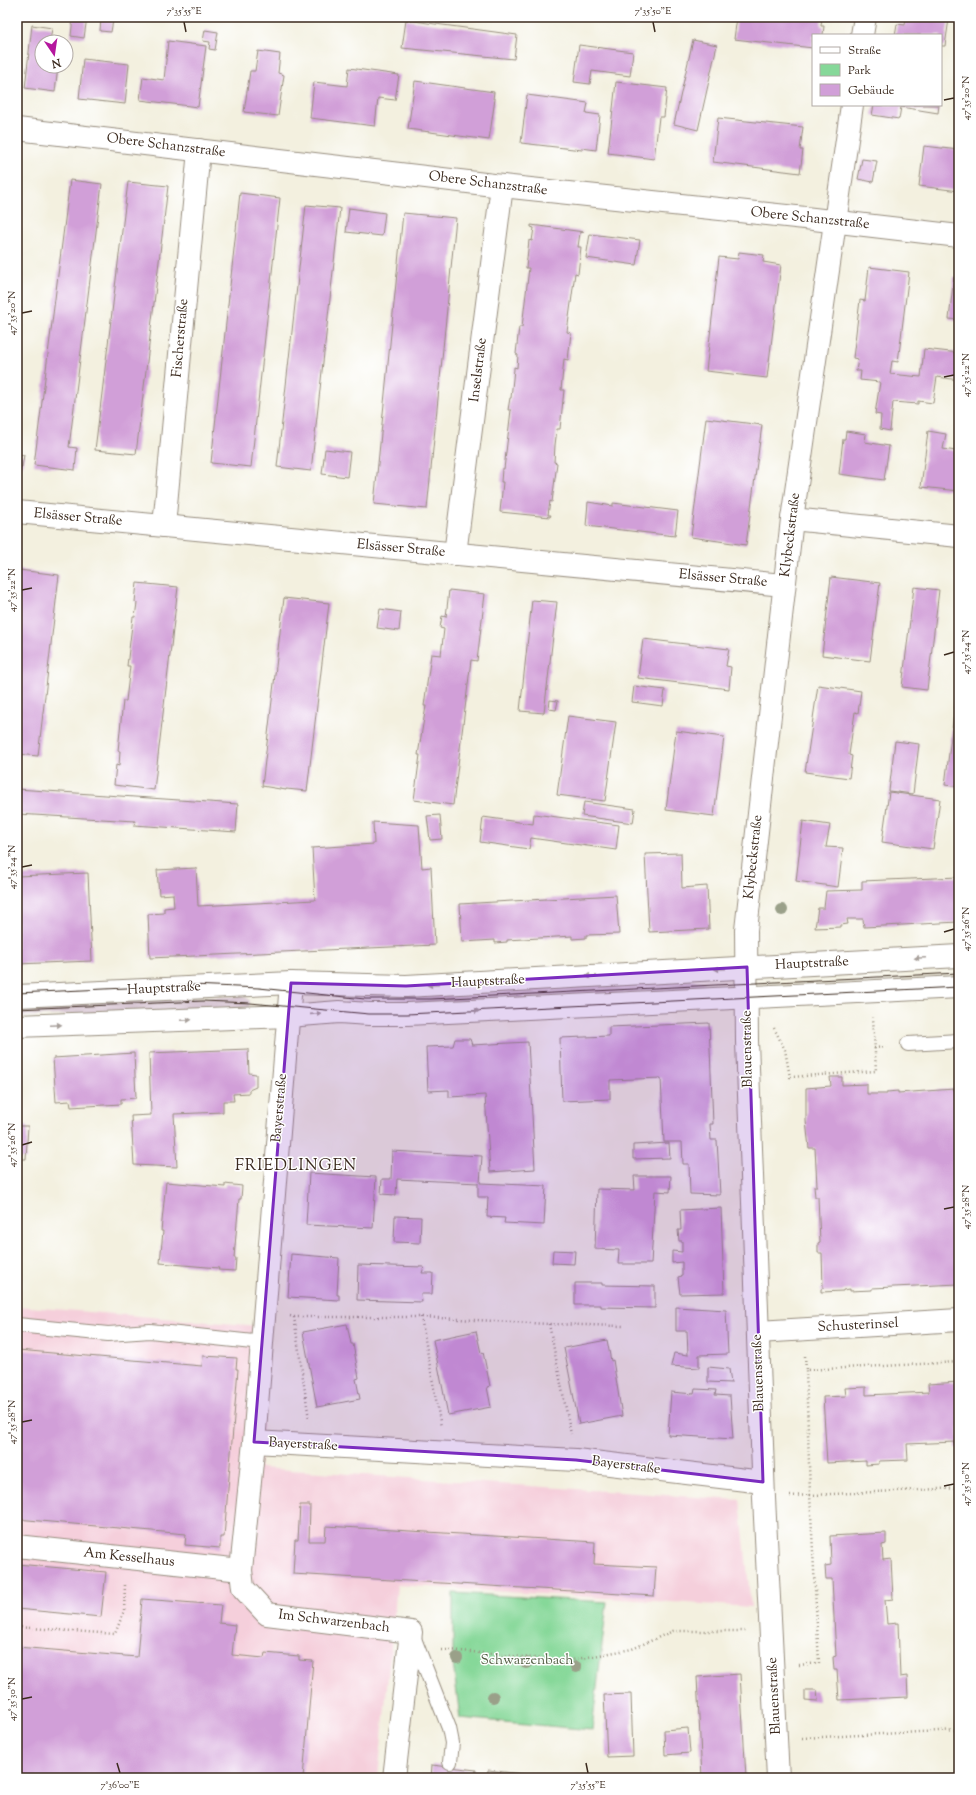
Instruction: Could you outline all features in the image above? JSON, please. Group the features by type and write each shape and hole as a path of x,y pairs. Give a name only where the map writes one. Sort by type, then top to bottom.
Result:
{"street":[{"path":"862,34 865,17"},
{"name":"Klybeckstraße","path":"747,967 746,930 792,519 852,106"},
{"name":"Obere Schanzstraße","path":"17,128 502,186 959,236"},
{"name":"Fischerstraße","path":"164,526 199,150"},
{"name":"Inselstraße","path":"455,554 502,186"},
{"name":"Elsässer Straße","path":"17,512 784,585"},
{"path":"792,519 959,536"},
{"name":"Hauptstraße","path":"17,996 291,983 406,986 959,956"},
{"name":"Blauenstraße","path":"747,967 747,1041 764,1490 778,1778"},
{"name":"Bayerstraße","path":"291,983 254,1442 576,1460 764,1490"},
{"name":"Hauptstraße","path":"17,1026 288,1016 338,1012 407,1014 959,987"},
{"name":"Schusterinsel","path":"758,1332 959,1320"},
{"name":"Im Schwarzenbach","path":"254,1442 241,1570 243,1588 267,1614 411,1632"},
{"name":"Am Kesselhaus","path":"17,1546 241,1570"},
{"path":"394,1778 411,1632"}],"lane":[{"path":"908,1044 959,1041"},
{"path":"17,1325 108,1334 150,1331 262,1343"},
{"path":"411,1632 449,1728 452,1743 450,1762"}],"path":[{"path":"772,1024 785,1050 790,1077 876,1070 873,1014"},
{"path":"265,1303 294,1318 421,1317 549,1324 623,1326"},
{"path":"421,1317 446,1453"},
{"path":"294,1318 312,1445"},
{"path":"549,1324 576,1460"},
{"path":"773,1666 819,1663 803,1329"},
{"path":"806,1370 959,1362"},
{"path":"764,1490 810,1495 959,1488"},
{"path":"17,1628 115,1634 124,1611 127,1558"},
{"path":"424,1664 427,1656 436,1651 450,1650 566,1661 632,1649 673,1631 771,1631"},
{"path":"777,1739 959,1730"}],"highlighted area":[{"path":"747,967 763,1482 576,1460 254,1442 291,983 406,986"}],"shaded area":[{"path":"691,980 703,982 709,989 346,1007 347,990"},
{"path":"245,996 250,1001 249,1008 17,1017 17,1003"},
{"path":"17,1306 269,1327 260,1468 740,1500 751,1607 397,1585 378,1778 17,1778"}],"green space":[{"name":"Schwarzenbach","path":"453,1593 607,1602 592,1730 460,1718 453,1663"}],"building":[{"path":"73,17 87,17 84,38 74,36 74,34 71,34"},
{"path":"113,17 133,17 132,21"},
{"path":"737,17 822,17 821,26 824,26 823,34 812,34 812,48 734,39"},
{"path":"906,17 959,17 959,20 949,19 945,46 942,46 942,34 895,34 897,24 905,25"},
{"path":"101,18 113,20 111,32 100,31"},
{"path":"406,20 517,35 514,59 402,48"},
{"path":"32,25 52,28 51,34 34,34 34,74 57,74 55,92 25,88"},
{"path":"205,30 218,32 215,50 209,49 210,42 203,41"},
{"path":"693,40 717,45 698,130 674,124"},
{"path":"168,41 206,46 198,107 140,100 143,77 164,80"},
{"path":"579,45 633,52 630,76 592,71 590,84 574,82"},
{"path":"258,51 280,54 278,73 284,75 278,116 244,112 250,71 255,71"},
{"path":"83,59 129,64 125,104 79,99"},
{"path":"349,68 399,75 395,100 378,98 375,126 310,118 314,82 347,86"},
{"path":"415,81 494,92 493,99 495,99 489,140 408,129"},
{"path":"616,82 667,88 664,117 659,117 654,159 608,153"},
{"path":"527,95 588,103 586,113 600,115 596,150 582,148 582,150 521,143"},
{"path":"874,106 939,106 938,113 901,107 899,119 872,115"},
{"path":"718,118 803,127 800,150 803,150 800,173 713,162"},
{"path":"924,146 959,150 959,191 919,186"},
{"path":"862,159 877,161 873,182 858,179"},
{"path":"70,180 102,184 69,447 77,448 75,470 34,465"},
{"path":"128,182 168,186 136,454 95,450"},
{"path":"240,193 280,198 251,467 211,463"},
{"path":"306,205 340,208 311,471 277,467"},
{"path":"349,208 385,213 382,236 346,232"},
{"path":"403,213 456,218 427,509 374,504"},
{"path":"531,225 584,232 580,233 578,247 581,247 578,274 575,273 567,332 571,333 568,360 564,359 561,390 564,390 560,429 557,429 555,445 554,462 557,463 552,502 550,501 548,515 551,515 550,517 500,512 503,482 501,482 502,469 504,469 511,410 508,410 511,398 514,367 517,368 518,355 516,354 519,327 522,327 529,268 526,268 529,240 532,241 534,228 531,227"},
{"path":"590,234 640,240 636,265 586,258"},
{"path":"739,252 764,255 763,262 781,265 767,378 706,371 719,257 738,259"},
{"path":"869,267 909,272 898,362 892,361 890,374 921,377 924,349 959,353 959,380 937,377 933,403 918,401 918,404 893,402 890,431 880,429 881,415 875,414 880,382 860,380 861,371 856,371 858,359 853,358 860,300 865,301"},
{"path":"954,277 959,277 959,320 949,319"},
{"path":"706,418 762,425 746,545 691,537"},
{"path":"846,431 866,434 865,442 889,446 884,480 839,474 843,439 845,439"},
{"path":"928,431 946,434 943,449 956,451 959,438 959,491 921,487"},
{"path":"325,449 350,452 347,477 322,474"},
{"path":"17,454 24,455 22,467 17,466"},
{"path":"588,502 613,506 613,503 678,511 675,536 586,526"},
{"path":"19,570 59,575 38,756 17,754 17,588"},
{"path":"831,577 880,583 870,661 822,655"},
{"path":"137,583 178,587 154,790 114,785 116,765 119,766 120,751 118,751 123,701 126,701 130,666 127,666 133,617 135,617 137,603 135,602"},
{"path":"914,587 939,590 927,690 902,687"},
{"path":"449,590 485,594 477,661 471,660 453,805 414,800 420,755 418,755 426,706 424,706 431,654 441,655 444,629 440,628 442,616 446,617"},
{"path":"284,598 329,603 307,791 286,790 262,786"},
{"path":"532,600 557,602 544,713 520,711"},
{"path":"380,609 401,612 399,631 377,628"},
{"path":"643,639 729,649 726,666 731,667 729,689 638,678"},
{"path":"959,681 959,787 945,785"},
{"path":"818,685 861,691 858,713 855,712 849,755 852,756 849,778 805,772"},
{"path":"634,686 665,690 663,706 632,702"},
{"path":"550,700 558,701 556,710 549,709"},
{"path":"568,716 616,722 605,801 557,795"},
{"path":"676,731 724,737 714,816 666,810"},
{"path":"895,741 919,744 913,794 889,791"},
{"path":"17,789 238,804 236,832 134,825 135,821 17,814"},
{"path":"889,792 940,799 933,849 882,842"},
{"path":"584,802 635,809 633,823 582,816"},
{"path":"534,814 619,825 616,850 531,838 529,849 480,842 483,817 533,824"},
{"path":"440,815 442,839 430,840 427,816"},
{"path":"803,821 830,825 826,847 843,848 838,887 796,881"},
{"path":"373,822 419,825 422,868 431,867 435,945 150,958 148,914 164,913 164,908 174,907 173,894 159,895 157,870 196,868 198,906 315,900 312,848 374,844"},
{"path":"681,853 682,888 707,886 709,929 649,932 645,854"},
{"path":"88,873 92,961 17,964 17,876"},
{"path":"959,877 959,922 864,927 863,919 847,919 848,924 841,925 841,927 815,928 818,908 824,908 826,891 862,890 862,881"},
{"path":"616,895 619,934 586,935 586,938 572,939 572,936 507,940 507,942 495,943 495,940 462,942 460,904"},
{"path":"709,1023 713,1124 710,1124 711,1140 717,1140 720,1195 690,1194 689,1164 683,1164 682,1142 664,1142 661,1078 610,1080 610,1099 562,1101 560,1038 609,1036 609,1027"},
{"path":"455,1039 470,1039 472,1045 528,1042 535,1169 490,1172 485,1095 449,1097 449,1090 428,1091 426,1047 453,1046"},
{"path":"248,1049 249,1073 256,1074 256,1087 249,1090 249,1093 233,1094 234,1101 223,1101 223,1112 174,1114 177,1167 134,1165 131,1116 151,1115 149,1053"},
{"path":"134,1053 136,1098 121,1099 121,1104 71,1107 70,1101 56,1102 53,1058"},
{"path":"830,1077 842,1077 842,1085 867,1084 867,1094 887,1094 887,1092 898,1091 898,1093 954,1089 959,1090 959,1284 872,1288 872,1290 850,1291 850,1289 843,1291 821,1292 821,1289 823,1288 822,1253 818,1253 818,1243 820,1242 818,1197 815,1197 814,1186 817,1186 815,1148 809,1148 806,1121 806,1088 831,1086"},
{"path":"18,1095 19,1118 17,1118 17,1096"},
{"path":"17,1126 28,1126 26,1159 17,1159"},
{"path":"669,1143 670,1158 633,1159 633,1145"},
{"path":"392,1151 482,1156 480,1183 546,1186 544,1225 504,1223 505,1218 487,1217 488,1197 478,1197 478,1183 397,1179 396,1195 381,1194 382,1179 391,1179"},
{"path":"309,1173 376,1177 373,1228 306,1225"},
{"path":"634,1176 671,1176 670,1192 655,1191 651,1264 618,1264 619,1250 595,1249 597,1189 635,1190"},
{"path":"166,1182 225,1187 225,1184 242,1186 241,1199 239,1199 234,1258 236,1258 235,1271 218,1270 219,1268 160,1263 163,1231 161,1231"},
{"path":"721,1208 724,1293 680,1294 678,1277 682,1276 682,1262 672,1263 672,1251 682,1252 682,1241 679,1241 678,1230 681,1230 680,1210"},
{"path":"395,1216 421,1217 420,1243 394,1242"},
{"path":"553,1250 575,1251 574,1264 552,1263"},
{"path":"291,1254 339,1258 337,1295 339,1295 339,1300 288,1297"},
{"path":"358,1265 424,1267 422,1273 433,1273 432,1294 421,1294 422,1302 357,1300"},
{"path":"575,1283 655,1286 655,1308 575,1305"},
{"path":"676,1307 726,1310 728,1354 699,1355 699,1368 671,1366 674,1353 688,1355 687,1331 676,1331"},
{"path":"347,1324 351,1344 353,1344 359,1378 356,1379 360,1399 317,1407 303,1332"},
{"path":"476,1331 481,1353 483,1352 490,1386 487,1387 491,1407 448,1415 433,1340"},
{"path":"607,1340 611,1361 613,1360 622,1416 579,1424 564,1348"},
{"path":"18,1350 202,1366 203,1356 237,1358 236,1369 238,1369 224,1537 220,1537 220,1548 185,1545 186,1534 17,1519"},
{"path":"708,1367 729,1369 731,1383 708,1382"},
{"path":"959,1382 959,1448 955,1448 955,1442 907,1444 908,1460 879,1461 879,1464 866,1465 866,1461 827,1463 823,1397 846,1396 845,1388 866,1387 866,1395 929,1392 928,1384"},
{"path":"695,1389 716,1390 715,1395 730,1396 733,1439 668,1435 671,1392 694,1394"},
{"path":"300,1505 310,1505 309,1541 325,1541 326,1526 595,1542 594,1564 656,1567 654,1596 293,1574 295,1540 298,1540"},
{"path":"886,1533 886,1544 882,1545 883,1560 891,1559 893,1599 885,1600 887,1624 898,1623 900,1677 907,1676 908,1697 839,1700 837,1670 834,1670 833,1657 836,1656 832,1579 826,1579 825,1566 831,1565 830,1536"},
{"path":"17,1564 106,1572 101,1617 17,1609"},
{"path":"142,1599 221,1605 219,1623 235,1625 232,1655 264,1658 265,1653 299,1656 299,1660 313,1661 303,1778 17,1778 17,1647 137,1657"},
{"path":"740,1674 746,1778 702,1778 697,1677"},
{"path":"805,1690 817,1690 818,1701 805,1700"},
{"path":"631,1694 633,1756 607,1757 604,1695"},
{"path":"688,1728 690,1753 665,1755 664,1730"},
{"path":"432,1765 476,1770 475,1778 431,1778"},
{"path":"488,1770 548,1777 548,1778 487,1778"}],"tram line":[{"path":"17,993 192,985 259,988 365,999 431,999 959,973"},
{"path":"17,1009 203,1001 250,1003 369,1014 407,1014 959,987"}],"district":[{"name":"FRIEDLINGEN","path":"296,1166"}]}
